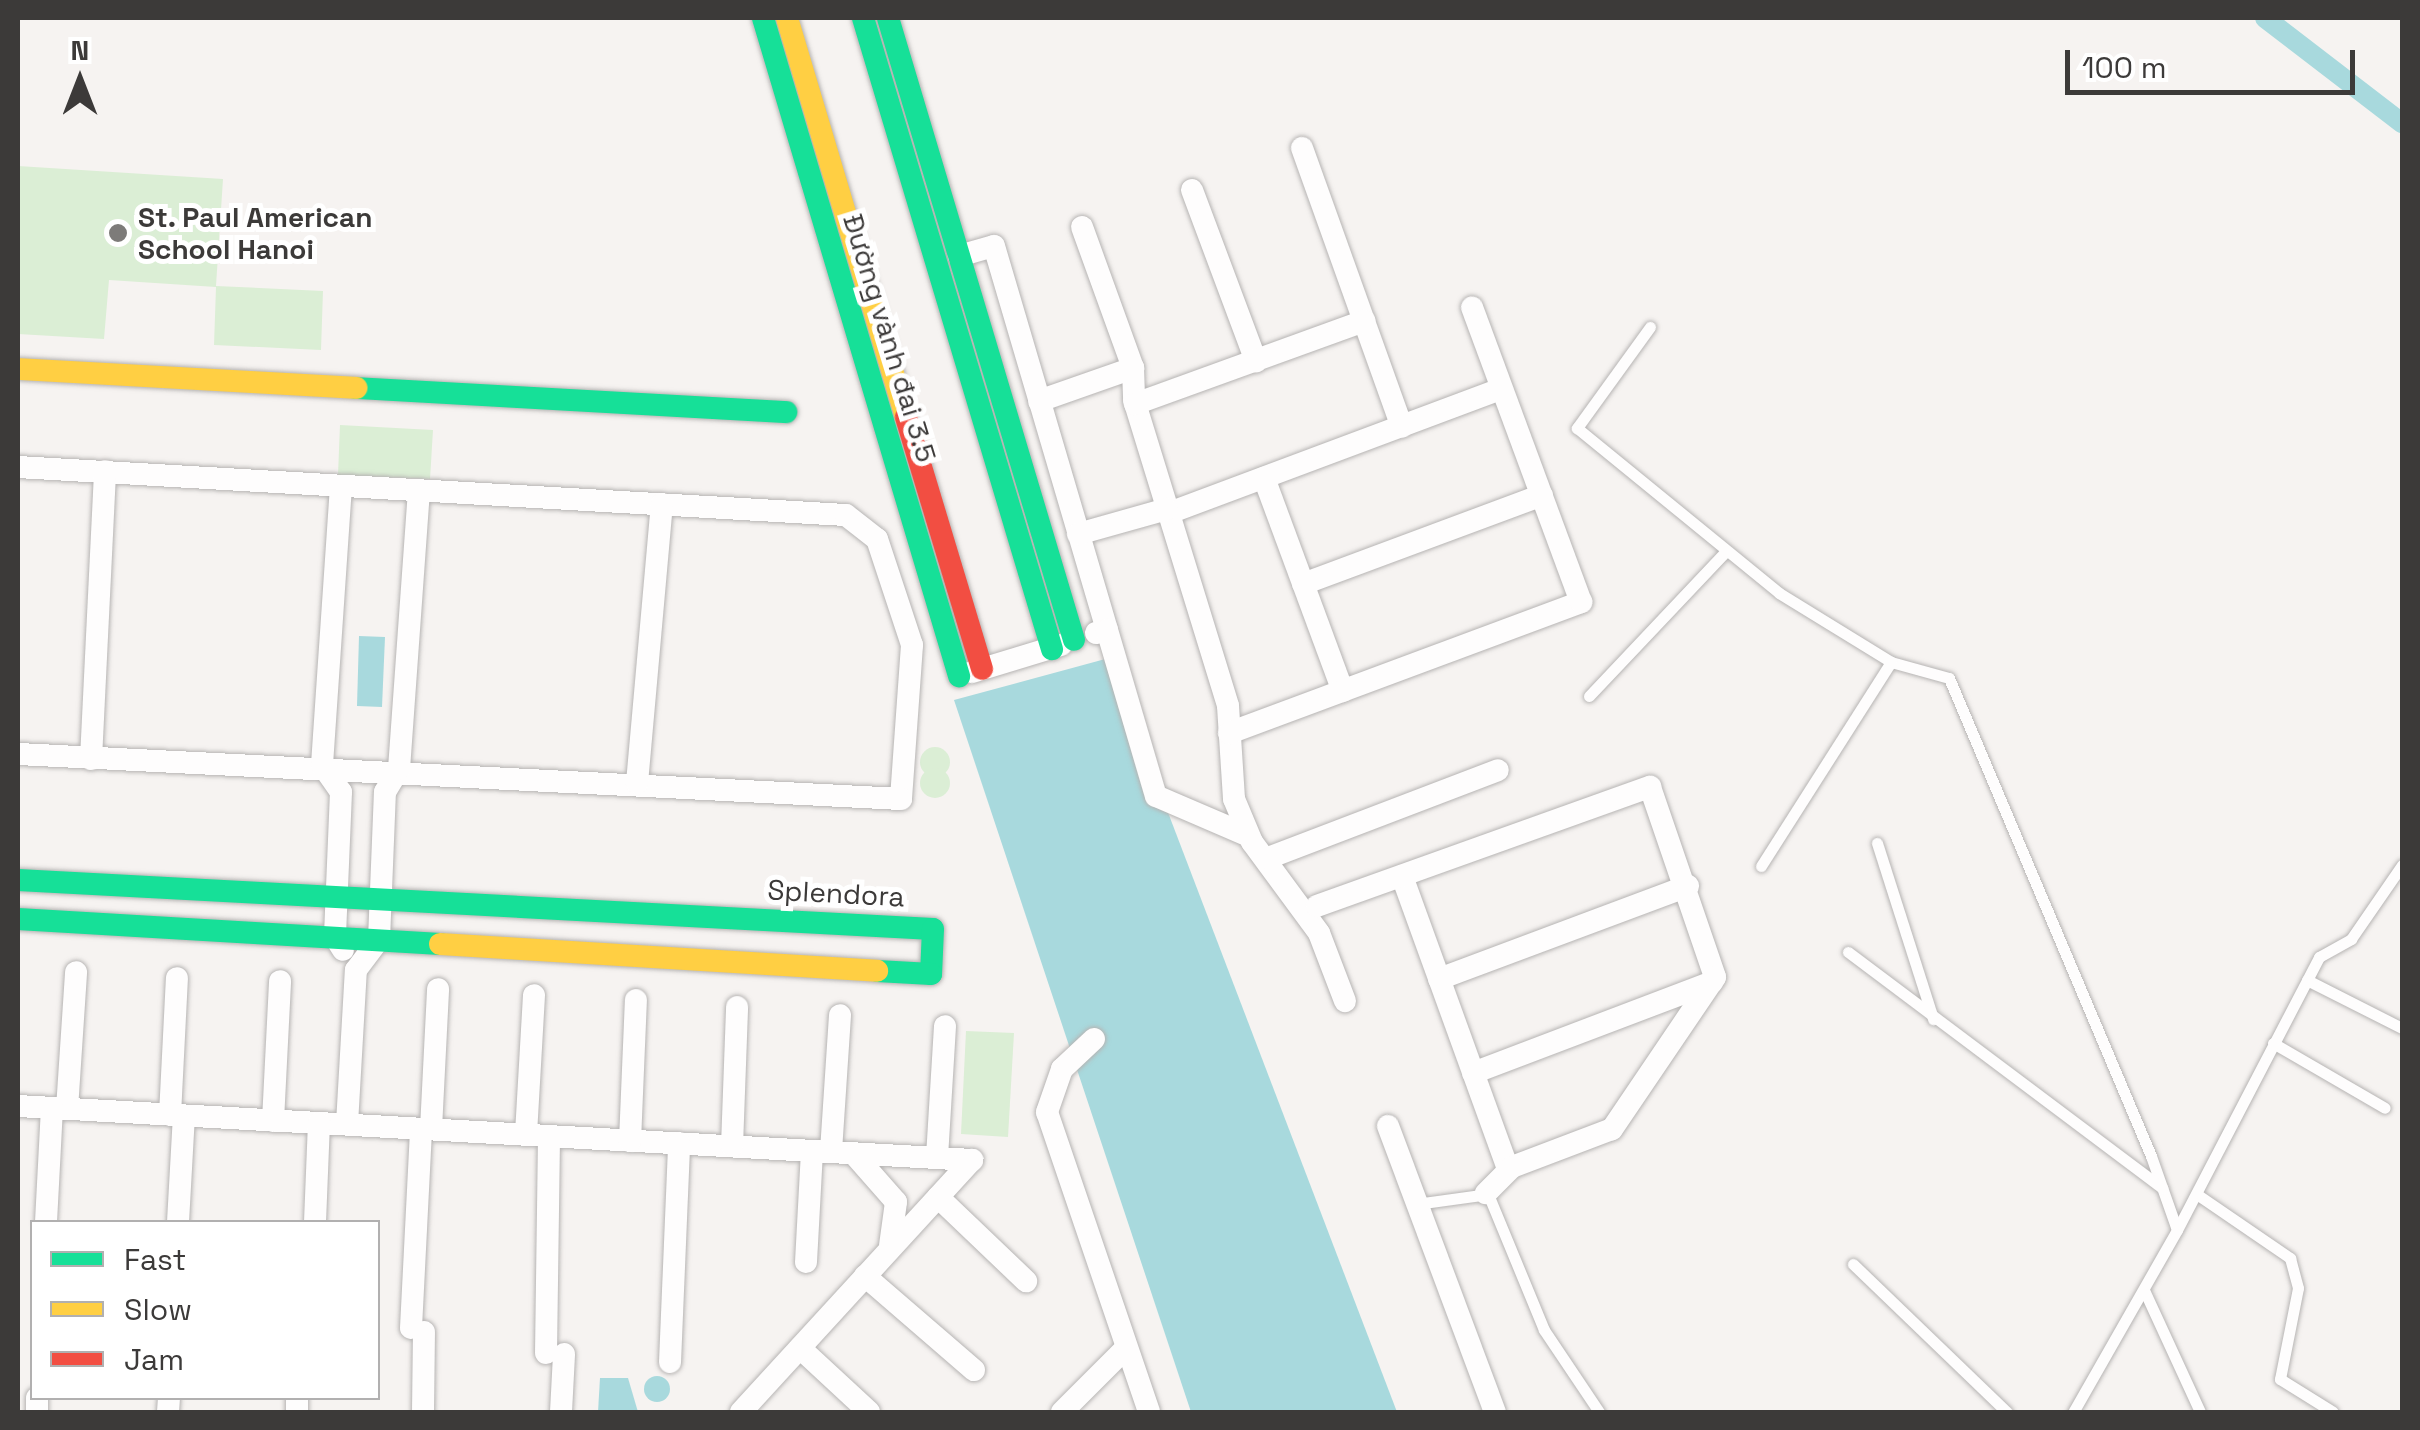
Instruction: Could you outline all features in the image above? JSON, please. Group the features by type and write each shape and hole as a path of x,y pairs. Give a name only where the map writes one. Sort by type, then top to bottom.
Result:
{"main road":[{"name":"Đường vành đai 3.5","path":"762,18 970,672"},
{"name":"Đường vành đai 3.5","path":"787,18 970,672"},
{"path":"863,18 1063,645"},
{"path":"888,18 959,256 1063,645"},
{"path":"18,369 786,412"},
{"name":"Splendora","path":"18,880 381,896 933,929 931,974 18,918"}],"street":[{"path":"1302,148 1402,427"},
{"path":"1192,190 1256,361"},
{"path":"1082,227 1133,368 1136,404 1229,733 1228,772 1249,836 1319,933 1345,1001"},
{"path":"959,256 994,246 1156,796 1249,836"},
{"path":"1229,733 1581,602 1472,307"},
{"path":"1136,404 1364,321"},
{"path":"1039,401 1133,368"},
{"path":"1078,534 1168,511 1502,390"},
{"path":"18,467 846,515 877,539 912,645 901,799 399,769 18,754"},
{"path":"91,758 105,471"},
{"path":"1264,478 1343,691"},
{"path":"342,486 323,766 342,792 335,938 356,970"},
{"path":"346,1124 356,970 379,940 385,792 399,769 419,490"},
{"path":"1304,584 1542,496"},
{"path":"637,783 662,504"},
{"path":"970,672 1107,630"},
{"path":"1268,858 1498,770"},
{"path":"1317,906 1650,787 1714,954 1712,982 1612,1129 1508,1169 1486,1193"},
{"path":"1402,876 1508,1169"},
{"path":"1439,978 1688,886"},
{"path":"46,1220 76,972"},
{"path":"177,978 178,1220"},
{"path":"273,1121 280,981"},
{"path":"1473,1073 1712,982"},
{"path":"424,1412 418,1330 426,1129 438,989"},
{"path":"534,995 538,1135 561,1412"},
{"path":"630,1141 636,1000"},
{"path":"732,1146 737,1007"},
{"path":"806,1262 832,1152 840,1014"},
{"path":"937,1157 945,1026"},
{"path":"1094,1039 1062,1069 1047,1112 1124,1350 1149,1412"},
{"path":"18,1106 972,1160 741,1412"},
{"path":"315,1220 319,1123"},
{"path":"1388,1126 1495,1412"},
{"path":"670,1362 679,1144"},
{"path":"832,1152 896,1202 892,1243 873,1268"},
{"path":"938,1197 1026,1281"},
{"path":"873,1268 974,1370"},
{"path":"800,1348 869,1412"},
{"path":"1062,1412 1124,1350"}],"lane":[{"path":"1650,327 1577,428 1725,552 1891,662 1949,678 2177,1230"},
{"path":"1590,696 1725,552"},
{"path":"1762,866 1891,662"},
{"path":"1877,843 1933,1019"},
{"path":"2073,1412 2198,1196 2319,957 2351,940 2402,865"},
{"path":"1848,952 2162,1188"},
{"path":"2307,980 2402,1028"},
{"path":"2273,1043 2385,1108"},
{"path":"1416,1204 1486,1193 1501,1210 1544,1330 1599,1412"},
{"path":"2198,1196 2290,1258 2298,1288 2280,1379 2332,1412"},
{"path":"1853,1264 2007,1412"},
{"path":"2144,1290 2200,1412"}],"green space":[{"path":"18,166 223,179 216,286 323,291 321,350 214,345 216,287 109,280 104,339 18,334"},
{"path":"340,425 433,430 430,479 338,475"},
{"path":"935,747 949,756 950,762 941,776 935,777 921,768 920,762 929,748"},
{"path":"935,768 949,777 950,783 941,797 935,798 921,789 920,783 929,769"},
{"path":"966,1031 1014,1033 1008,1137 961,1134"}],"water":[{"path":"359,636 385,637 382,707 357,706"},
{"path":"1109,658 1397,1412 1191,1412 954,700"},
{"path":"657,1376 666,1380 670,1389 666,1398 657,1402 648,1398 644,1389 648,1380"},
{"path":"600,1378 628,1378 638,1412 598,1412"}],"waterway":[{"path":"2265,18 2402,123"}],"traffic: fast":[{"path":"763,18 959,676"},
{"path":"863,18 1052,649"},
{"path":"888,18 1074,640"},
{"path":"356,388 786,412"},
{"path":"18,880 933,929 931,974 877,971"},
{"path":"18,919 440,944"}],"traffic: slow":[{"path":"787,18 906,417"},
{"path":"18,369 356,388"},
{"path":"440,944 877,971"}],"traffic: jam":[{"path":"906,417 982,669"}],"place":[{"name":"St. Paul American School Hanoi","path":"118,233"}]}
